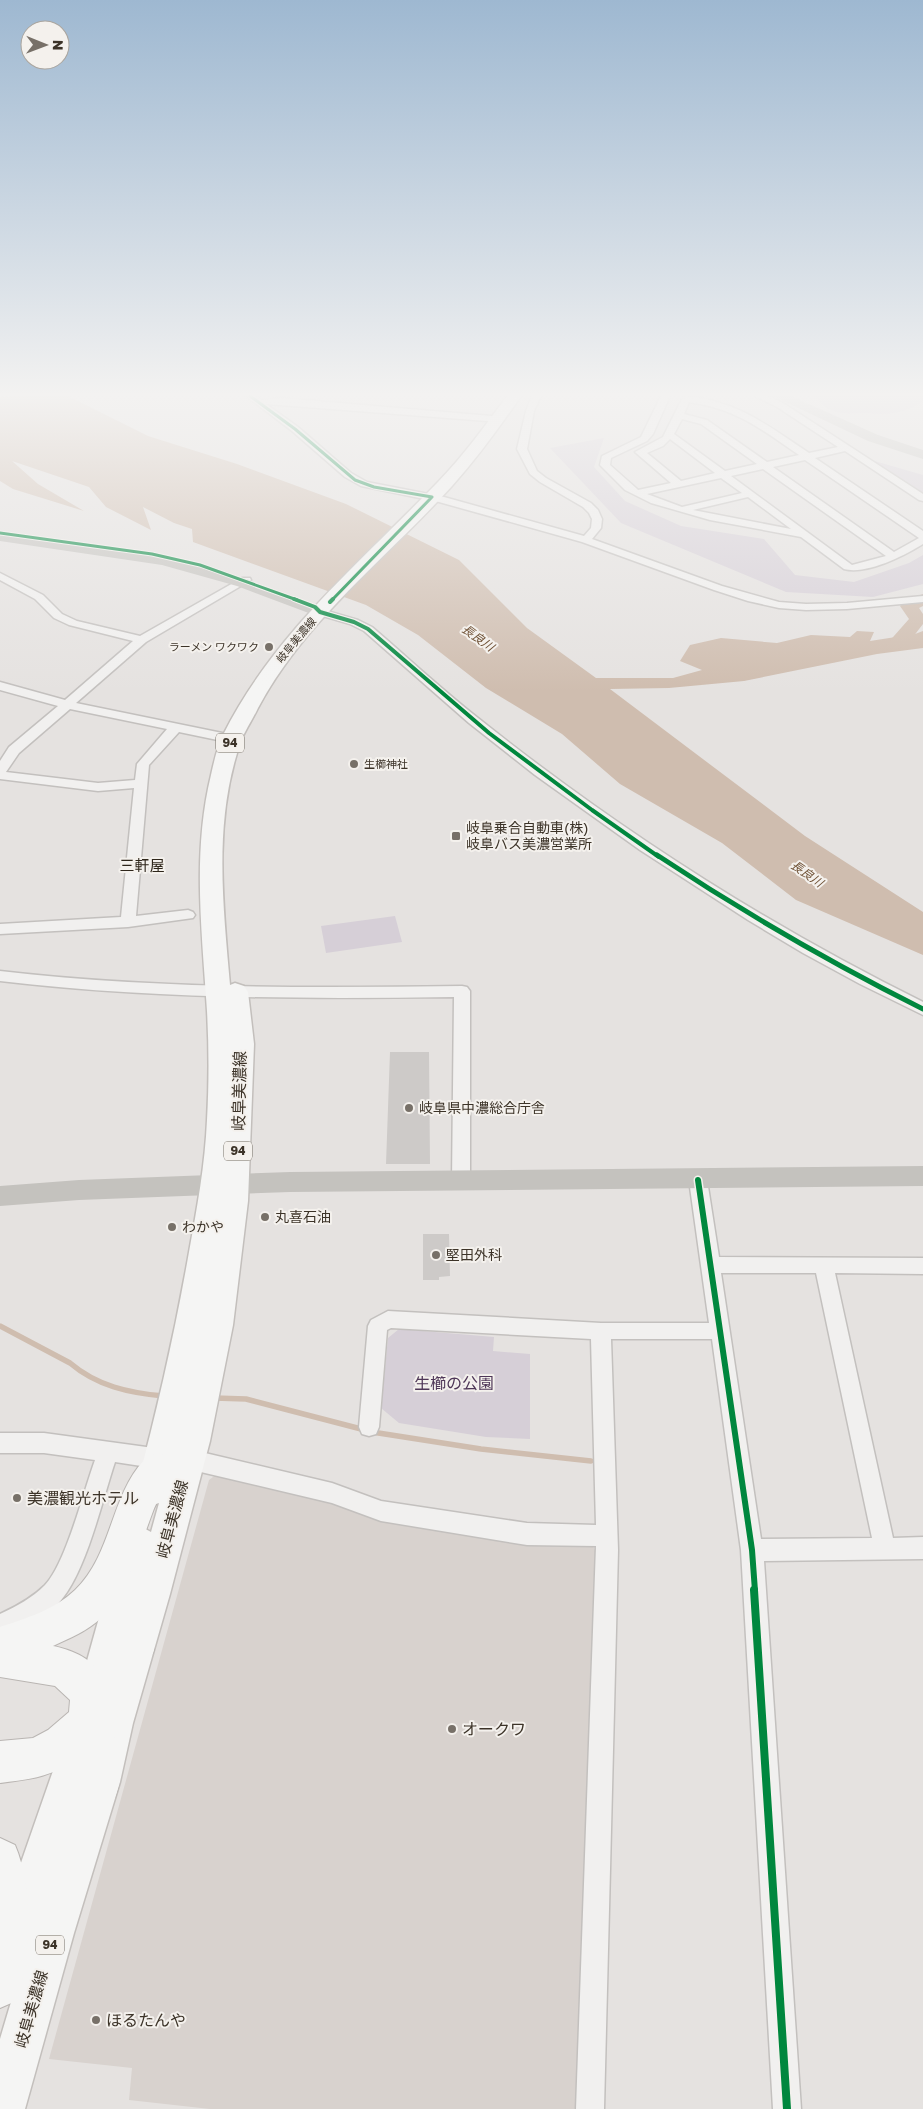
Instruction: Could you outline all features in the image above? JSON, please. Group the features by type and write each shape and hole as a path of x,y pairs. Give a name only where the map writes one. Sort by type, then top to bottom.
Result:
{"highway":[{"path":"0,1646 34,1635 68,1620 89,1602 108,1578 124,1541 137,1503 169,1462"},
{"path":"0,1762 38,1758 62,1744 89,1722 117,1682 135,1650"},
{"path":"0,1657 64,1668 83,1683 90,1700 89,1722 99,1751 100,1782"},
{"path":"0,1860 6,1883 7,1924 0,1985"}],"main road":[{"name":"岐阜美濃線","path":"0,1985 89,1722 189,1397 193,1326 226,1184 220,1142 226,992 200,915 217,789 232,739 253,696 285,651 325,607 435,494"},
{"name":"岐阜美濃線","path":"2,2109 53,1933 100,1782 152,1594 169,1462"}],"street":[{"path":"403,494 586,540 718,588 779,605 806,607 891,603 923,599"},
{"path":"568,494 586,505 594,512 597,519 596,528 586,540"},
{"path":"640,494 681,510 804,534"},
{"path":"681,510 747,494"},
{"path":"750,494 848,567 852,568 894,557 923,540"},
{"path":"806,494 894,557"},
{"path":"863,494 923,536"},
{"path":"0,536 163,561 244,582 325,607 368,630 488,733 599,814 702,885 777,931 923,1009"},
{"path":"0,576 39,598 58,616 142,640"},
{"path":"0,771 14,750 65,704 142,640 244,582"},
{"path":"0,592 18,586"},
{"path":"0,686 65,704 232,739"},
{"path":"128,922 143,764 176,727"},
{"path":"0,776 98,787 141,784"},
{"path":"0,930 128,922 200,915"},
{"path":"0,976 46,982 148,990 226,992 462,992 461,1181"},
{"path":"0,1196 79,1190 290,1182 698,1180 923,1176"},
{"path":"698,1180 752,1550 787,2109"},
{"path":"710,1265 923,1266"},
{"path":"824,1266 885,1548"},
{"path":"369,1427 378,1326 388,1319 601,1331 720,1331"},
{"path":"590,2109 607,1536 601,1331"},
{"path":"0,1443 44,1443 108,1451 332,1493 381,1510 526,1534 607,1536"},
{"path":"0,1625 28,1613 54,1592 70,1566 108,1451"},
{"path":"752,1550 923,1548"}],"shaded area":[{"path":"217,1474 592,1544 598,1556 578,2109 210,2109 129,2100 132,2068 49,2059 209,1480"}],"green space":[{"path":"594,494 619,494 625,501 681,526 764,539 795,575 854,582 909,563 923,555 923,584 873,597 786,592 621,523"},
{"path":"395,916 402,942 326,953 321,926"},
{"name":"生櫛の公園","path":"399,1329 494,1337 493,1351 530,1354 530,1439 486,1437 399,1423 381,1408 388,1338"}],"water":[{"path":"30,494 56,494 84,511"},
{"name":"長良川","path":"95,494 320,494 346,504 459,560 527,628 596,678 673,678 702,670 680,661 690,645 721,638 777,643 811,635 850,637 857,631 874,632 870,641 923,631 923,648 877,654 744,681 669,688 610,689 805,836 923,912 923,955 796,900 722,843 620,784 562,734 486,688 418,635 366,605 193,542 192,529 174,523 143,507 151,530 106,507"}],"building":[{"name":"岐阜県中濃総合庁舎","path":"390,1052 429,1052 430,1164 386,1164"},
{"name":"堅田外科","path":"423,1234 449,1234 450,1276 439,1277 439,1280 423,1280"}],"waterway":[{"path":"895,645 918,619 909,606 923,599"},
{"path":"0,1326 70,1363 102,1383 138,1393 164,1396"},
{"path":"214,1398 246,1399 365,1430"},
{"path":"372,1432 481,1449 591,1461"}],"cycle path":[{"path":"417,494 432,497"},
{"path":"330,602 432,497"},
{"path":"0,533 152,554 200,565 246,580 315,607 320,612 354,622 368,629 473,721 540,772 645,847 753,917 865,980 923,1009"},
{"path":"698,1180 752,1550 787,2109"}],"place":[{"name":"ラーメン ワクワク","path":"269,647"},
{"name":"生櫛神社","path":"354,764"},
{"name":"岐阜乗合自動車(株) 岐阜バス美濃営業所","path":"456,836"},
{"name":"岐阜県中濃総合庁舎","path":"409,1108"},
{"name":"丸喜石油","path":"265,1217"},
{"name":"わかや","path":"172,1227"},
{"name":"堅田外科","path":"436,1255"},
{"name":"美濃観光ホテル","path":"17,1498"},
{"name":"オークワ","path":"452,1729"},
{"name":"ほるたんや","path":"96,2020"}],"district":[{"name":"三軒屋","path":"142,866"}]}
